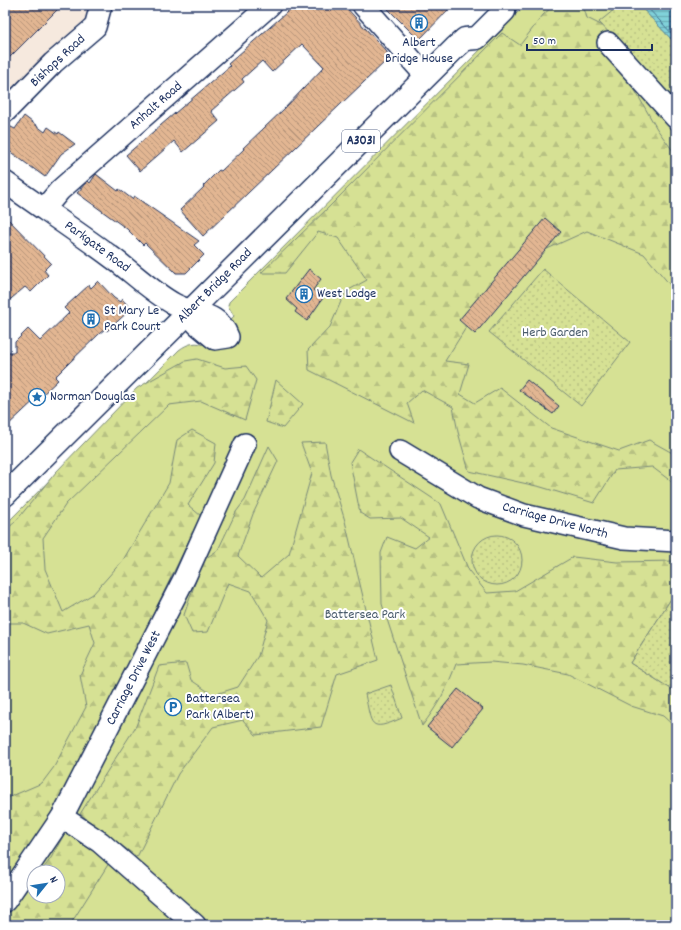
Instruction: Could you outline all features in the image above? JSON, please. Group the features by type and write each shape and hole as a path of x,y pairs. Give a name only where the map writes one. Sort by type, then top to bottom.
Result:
{"main road":[{"name":"A3031","path":"465,39 465,28 488,5"},
{"name":"A3031","path":"426,76 465,39 477,38 504,11 503,5"},
{"name":"Albert Bridge Road","path":"5,495 426,76"}],"street":[{"name":"Bishops Road","path":"5,112 53,63 95,27 101,5"},
{"name":"Anhalt Road","path":"44,209 60,190 270,5"},
{"path":"363,5 426,76"},
{"path":"608,43 676,118"},
{"name":"Parkgate Road","path":"5,182 111,256 172,304 189,311"},
{"name":"Carriage Drive West","path":"5,901 62,817 185,577 245,444"},
{"name":"Carriage Drive North","path":"400,451 478,498 524,515 573,528 624,538 676,541"},
{"path":"62,817 100,842 195,925"}],"shaded area":[{"path":"5,5 108,5 5,103"}],"green space":[{"name":"Battersea Park","path":"525,5 605,5 611,11 620,5 639,5 676,44 676,925 5,925 5,525 179,350 193,344 207,346 234,316 228,306 229,302"},
{"path":"554,5 583,5 587,18 607,28 620,51 628,78 657,129 676,155 676,292 644,254 587,231 525,259 467,326 445,361 469,364 460,394 475,403 500,388 551,428 619,451 649,440 676,455 676,485 652,467 615,470 594,503 541,487 469,471 458,432 453,407 422,390 407,403 414,423 309,370 308,350 330,327 345,292 367,280 338,238 318,232 285,273 261,273 330,206 502,33 520,45 543,15"},
{"path":"620,5 639,5 676,44 676,105 599,22"},
{"name":"Herb Garden","path":"543,269 630,342 581,406 489,332"},
{"path":"197,359 225,368 246,366 256,380 245,420 201,401 169,405 66,504 43,538 45,569 63,612 93,594 123,560 169,483 177,440 192,430 216,443 214,463 188,505 201,516 62,801 5,880 5,799 42,783 54,767 86,707 80,675 95,643 89,624 47,634 23,623 7,623 5,626 5,531 16,521 56,472 137,388 185,361"},
{"path":"276,380 303,404 283,428 266,422"},
{"path":"325,442 331,475 345,521 378,660 337,674 321,727 256,735 243,720 213,727 178,774 137,857 80,814 136,726 159,666 186,663 191,680 213,695 238,687 258,656 268,620 251,591 228,583 208,632 192,633 184,615 203,560 218,550 236,512 245,500 269,446 278,461 253,514 238,556 261,578 289,554 312,473 301,443"},
{"path":"358,449 441,504 469,571 487,593 515,591 573,557 617,562 676,561 676,591 630,663 676,692 676,728 663,716 631,706 568,674 523,665 491,662 456,664 442,696 422,726 382,604 381,553 387,537 415,548 429,537 401,518 370,519 360,513 350,462"},
{"path":"497,535 511,539 518,546 522,560 518,574 511,581 497,585 483,581 476,574 472,560 476,546 483,539"},
{"path":"676,591 676,692 630,663"},
{"path":"391,685 402,718 391,723 377,725 373,723 371,719 365,694"},
{"path":"66,831 95,850 109,863 70,925 5,925 5,918 26,891 26,904 66,904 66,864 47,864"}],"water":[{"path":"639,5 676,5 676,44"}],"building":[{"path":"5,5 62,5 5,62"},
{"path":"295,5 344,5 387,52 387,60 203,236 180,210 219,170 221,171 244,149 243,148 284,109 324,67 302,44 272,72 262,61 242,79 244,82 211,111 219,121 183,152 174,141 140,171 126,155 230,66 228,64"},
{"name":"Albert Bridge House","path":"384,5 453,5 419,40"},
{"path":"24,116 45,132 48,127 58,134 59,132 75,144 61,154 45,177 5,148 5,124 15,129"},
{"path":"96,174 118,191 119,189 132,199 134,196 199,241 194,245 204,255 186,273 176,273 145,243 143,245 127,229 77,193 88,181 90,183"},
{"path":"5,216 51,263 44,270 48,275 31,292 25,287 5,304"},
{"path":"545,218 561,232 475,334 459,320"},
{"name":"West Lodge","path":"309,269 321,279 313,290 323,298 307,321 295,312 297,309 286,299"},
{"path":"98,281 114,298 120,302 122,299 131,309 107,331 105,329 99,334 55,377 58,380 5,428 5,352 15,352 15,342 28,329 40,341 69,313 64,308 89,285 91,288"},
{"path":"527,380 559,406 553,414 519,390"},
{"path":"458,689 483,709 452,747 427,727"}],"place":[{"name":"Albert Bridge House","path":"419,23"},
{"name":"West Lodge","path":"304,294"},
{"name":"St Mary Le Park Court","path":"91,319"},
{"name":"Norman Douglas","path":"37,397"},
{"name":"Battersea Park (Albert)","path":"173,707"}]}
